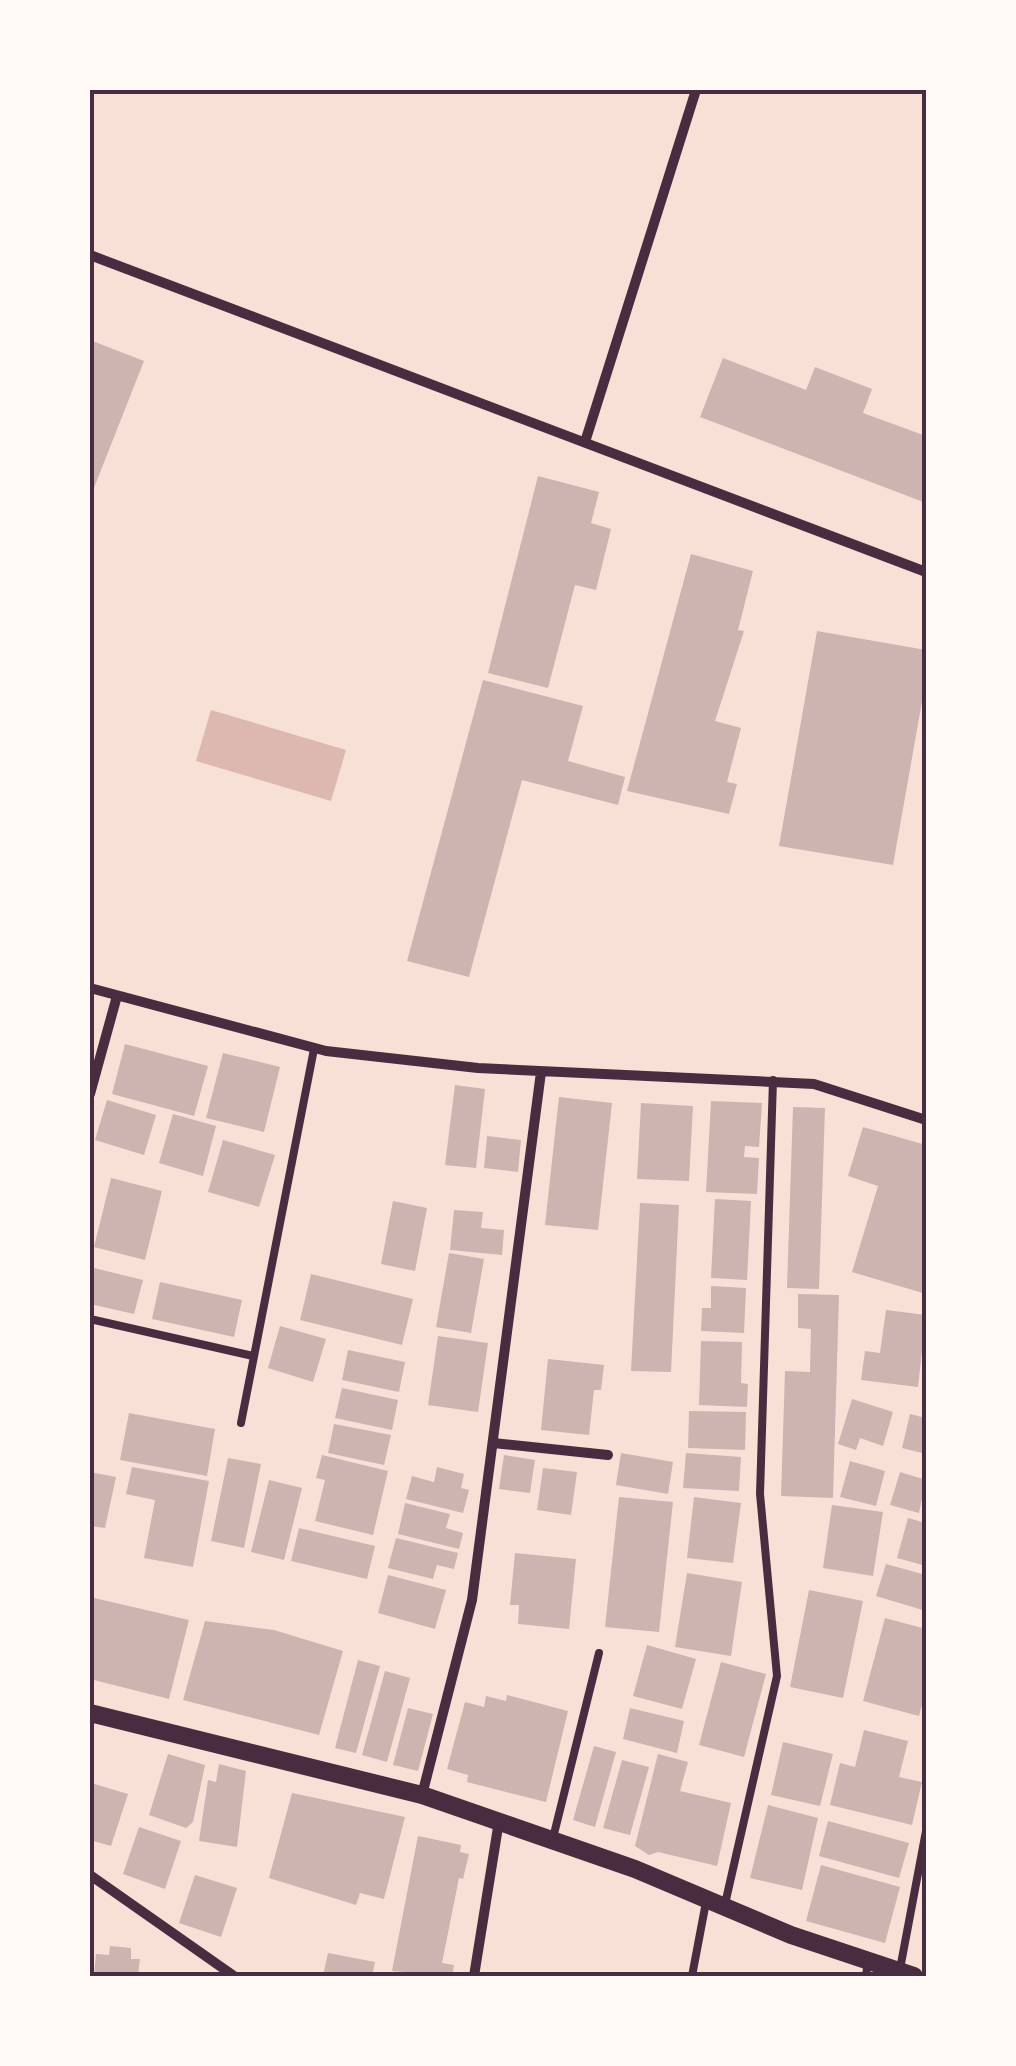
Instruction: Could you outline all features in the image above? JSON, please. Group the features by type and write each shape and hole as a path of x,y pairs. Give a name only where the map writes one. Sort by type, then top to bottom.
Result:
{"street":[{"path":"584,442 696,90"},
{"path":"90,255 926,572"},
{"path":"90,988 314,1049 541,1072 814,1084 926,1120"},
{"path":"90,1094 117,996"},
{"path":"422,1795 472,1600 541,1072"},
{"path":"494,1443 608,1454"},
{"path":"90,1712 422,1795 706,1898 867,1968 907,1973"},
{"path":"474,1976 499,1822"},
{"path":"90,1875 234,1976"}],"lane":[{"path":"241,1423 314,1049"},
{"path":"724,1906 777,1676 760,1494 772,1080"},
{"path":"90,1319 253,1356"},
{"path":"552,1839 600,1653"},
{"path":"907,1973 926,1832"},
{"path":"692,1976 706,1898"}],"shaded area":[{"path":"211,710 346,750 331,801 196,761"}],"building":[{"path":"90,340 144,361 90,498"},
{"path":"723,358 806,390 815,367 872,389 863,413 926,436 926,503 700,417"},
{"path":"538,476 599,492 591,523 611,529 596,590 575,585 548,688 488,673"},
{"path":"691,554 753,571 738,630 744,631 715,721 741,728 727,782 737,784 729,814 627,791"},
{"path":"817,631 926,650 926,679 893,865 779,846"},
{"path":"483,680 583,706 568,761 625,777 618,805 522,780 469,977 407,961"},
{"path":"125,1044 208,1066 194,1116 112,1094"},
{"path":"223,1053 280,1067 264,1132 206,1118"},
{"path":"455,1085 485,1089 476,1168 445,1165"},
{"path":"559,1097 612,1103 598,1230 545,1225"},
{"path":"107,1100 156,1115 144,1155 95,1140"},
{"path":"711,1101 762,1103 759,1147 745,1146 744,1157 759,1158 757,1194 706,1192"},
{"path":"641,1103 693,1106 689,1181 637,1179"},
{"path":"793,1107 825,1108 819,1289 787,1288"},
{"path":"173,1114 216,1126 203,1176 159,1163"},
{"path":"863,1127 926,1145 926,1294 852,1272 878,1186 848,1176"},
{"path":"487,1136 521,1140 518,1172 484,1168"},
{"path":"223,1140 275,1155 259,1207 208,1192"},
{"path":"111,1178 162,1191 145,1260 94,1247"},
{"path":"715,1199 751,1201 747,1280 711,1278"},
{"path":"393,1201 427,1208 415,1271 381,1264"},
{"path":"640,1203 679,1205 671,1372 631,1371"},
{"path":"454,1210 483,1212 481,1228 504,1230 502,1255 450,1250"},
{"path":"449,1253 484,1259 471,1333 436,1327"},
{"path":"90,1267 143,1280 134,1314 90,1304"},
{"path":"311,1274 413,1299 402,1345 300,1320"},
{"path":"160,1282 242,1300 234,1337 152,1319"},
{"path":"711,1286 746,1288 744,1333 701,1331 702,1308 711,1308"},
{"path":"798,1294 839,1295 833,1498 781,1496 785,1371 810,1372 811,1329 798,1328"},
{"path":"886,1310 926,1315 918,1387 861,1380 865,1351 880,1353"},
{"path":"280,1326 326,1339 313,1382 268,1368"},
{"path":"438,1336 488,1343 478,1412 428,1405"},
{"path":"701,1341 742,1342 741,1383 748,1384 747,1407 699,1405"},
{"path":"348,1350 405,1362 399,1392 342,1380"},
{"path":"548,1359 604,1365 601,1390 594,1390 589,1435 541,1430"},
{"path":"342,1388 398,1400 392,1430 335,1418"},
{"path":"852,1399 893,1412 883,1446 860,1438 856,1450 838,1444"},
{"path":"689,1411 746,1412 745,1450 688,1448"},
{"path":"129,1413 215,1429 207,1476 120,1460"},
{"path":"910,1414 926,1418 926,1454 902,1448"},
{"path":"334,1424 391,1435 384,1465 328,1453"},
{"path":"621,1453 673,1462 668,1494 616,1485"},
{"path":"686,1453 741,1457 739,1491 683,1488"},
{"path":"322,1455 388,1471 373,1535 315,1521 325,1480 316,1478"},
{"path":"504,1455 535,1460 530,1493 499,1489"},
{"path":"228,1458 261,1464 244,1548 211,1541"},
{"path":"850,1461 885,1471 876,1506 840,1497"},
{"path":"132,1467 209,1481 193,1567 144,1558 155,1500 126,1494"},
{"path":"437,1467 464,1474 461,1488 469,1490 463,1513 406,1499 412,1476 434,1482"},
{"path":"543,1468 577,1472 571,1515 537,1510"},
{"path":"90,1472 116,1477 105,1528 90,1526"},
{"path":"900,1472 926,1480 919,1513 890,1505"},
{"path":"269,1480 302,1488 284,1560 251,1552"},
{"path":"619,1497 673,1502 659,1632 605,1627"},
{"path":"694,1497 741,1503 733,1563 687,1558"},
{"path":"405,1503 450,1514 446,1528 463,1533 459,1549 398,1534"},
{"path":"832,1505 883,1512 873,1576 823,1568"},
{"path":"908,1518 926,1523 926,1566 897,1558"},
{"path":"299,1528 375,1546 367,1579 291,1561"},
{"path":"396,1538 458,1553 454,1569 437,1565 433,1579 388,1568"},
{"path":"515,1553 576,1559 569,1629 518,1624 519,1605 510,1605"},
{"path":"886,1564 926,1575 926,1611 876,1596"},
{"path":"687,1573 742,1582 731,1656 675,1647"},
{"path":"388,1575 446,1590 435,1629 378,1613"},
{"path":"809,1590 863,1601 843,1698 790,1687"},
{"path":"90,1597 189,1620 169,1699 90,1679"},
{"path":"885,1618 926,1629 926,1690 919,1716 863,1701"},
{"path":"205,1621 274,1630 343,1651 319,1735 183,1700"},
{"path":"647,1645 696,1659 682,1709 633,1696"},
{"path":"358,1660 380,1666 356,1753 335,1748"},
{"path":"721,1662 766,1674 744,1757 699,1745"},
{"path":"385,1671 410,1678 387,1762 362,1755"},
{"path":"507,1695 568,1711 546,1802 467,1782 468,1775 447,1769 465,1702 484,1707 486,1696 506,1701"},
{"path":"408,1708 433,1714 418,1771 393,1765"},
{"path":"630,1708 684,1721 677,1753 623,1739"},
{"path":"864,1730 908,1741 899,1777 922,1782 912,1825 830,1805 840,1763 855,1767"},
{"path":"783,1742 833,1754 820,1806 771,1795"},
{"path":"594,1746 616,1752 595,1827 573,1820"},
{"path":"168,1754 205,1765 193,1822 186,1828 149,1815"},
{"path":"658,1754 688,1762 680,1791 731,1803 717,1866 658,1852 649,1855 635,1846"},
{"path":"622,1760 649,1767 630,1835 603,1828"},
{"path":"219,1764 246,1771 237,1847 199,1841 208,1780 216,1782"},
{"path":"91,1783 128,1794 111,1846 90,1840"},
{"path":"292,1793 405,1817 384,1899 360,1893 356,1905 269,1878"},
{"path":"768,1805 818,1818 802,1890 750,1878"},
{"path":"828,1821 909,1843 899,1878 819,1856"},
{"path":"139,1827 181,1841 165,1889 123,1874"},
{"path":"418,1836 461,1845 460,1852 469,1854 463,1879 459,1878 442,1963 454,1965 452,1976 392,1971"},
{"path":"821,1865 900,1887 885,1943 806,1921"},
{"path":"195,1875 237,1888 221,1937 179,1923"},
{"path":"110,1946 131,1948 131,1959 140,1959 138,1976 94,1976 96,1954 109,1955"},
{"path":"328,1953 375,1962 372,1976 323,1976"}]}
